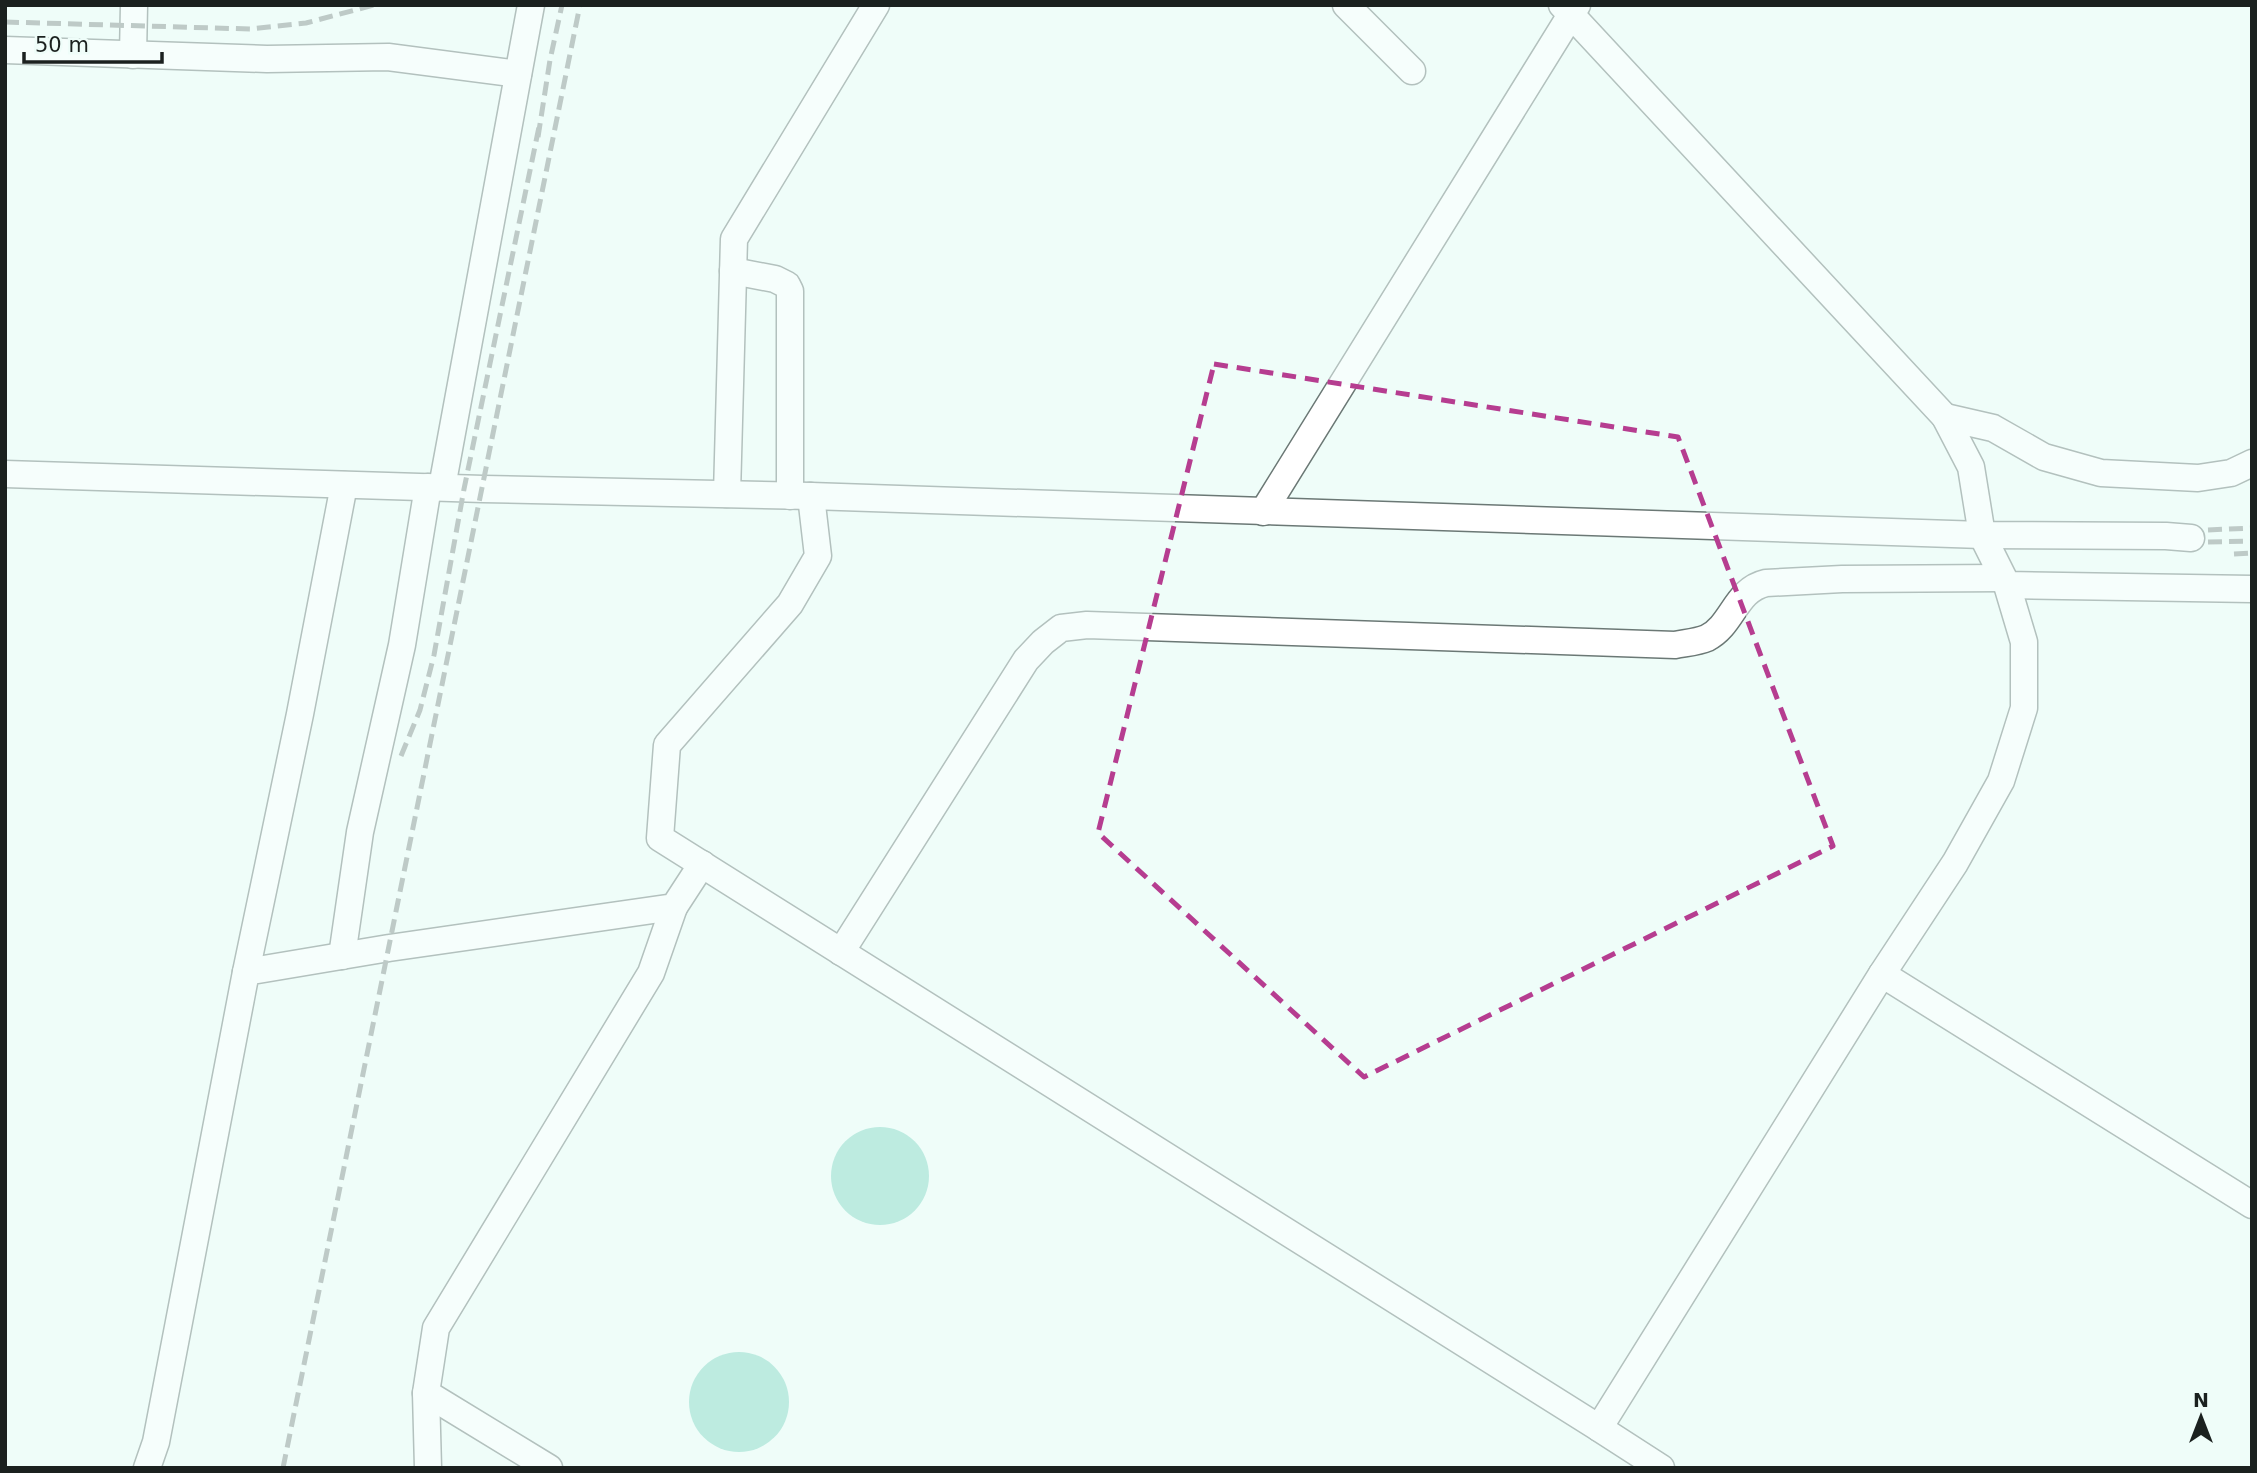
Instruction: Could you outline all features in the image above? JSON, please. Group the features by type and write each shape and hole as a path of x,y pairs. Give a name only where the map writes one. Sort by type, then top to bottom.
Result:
{"lane":[{"path":"133,55 134,5"},
{"path":"342,956 360,832 435,487 531,5"},
{"path":"727,494 734,239 876,5"},
{"path":"1346,5 1412,71"},
{"path":"1262,512 1571,9 1945,417 1971,467 1982,536 2005,582 2024,642 2024,708 2001,781 1955,863 1882,974 1598,1428"},
{"path":"5,50 267,59 388,57 518,74"},
{"path":"733,271 775,279 788,285 790,291 800,496 818,556 790,604 667,745 660,838 1661,1468"},
{"path":"1945,417 1993,428 2044,457 2101,473 2198,478 2231,473 2252,463"},
{"path":"5,474 800,496 1982,536 2191,538"},
{"path":"147,1468 156,1442 246,972 344,485"},
{"path":"841,952 1026,660 1042,642 1061,628 1087,625 1675,645 1706,638 1717,631 1744,595 1755,586 1766,583 1842,579 2252,589"},
{"path":"428,1468 426,1393 436,1328 651,973 674,907 702,864"},
{"path":"246,972 674,907"},
{"path":"1882,974 2252,1205"},
{"path":"426,1393 549,1468"}],"highlighted area":[{"path":"1214,364 1678,437 1833,846 1364,1077 1098,833"}],"building":[{"path":"880,1127 899,1131 915,1141 925,1157 929,1176 925,1195 915,1211 899,1221 880,1225 861,1221 845,1211 835,1195 831,1176 835,1157 845,1141 861,1131"},
{"path":"739,1352 758,1356 774,1367 785,1383 789,1402 785,1421 774,1437 758,1448 739,1452 720,1448 704,1437 693,1421 689,1402 693,1383 704,1367 720,1356"}],"railway":[{"path":"5,22 250,29 306,23 374,5"},
{"path":"538,137 562,5"},
{"path":"283,1468 580,5"},
{"path":"401,756 420,710 434,655 464,489 539,127"},
{"path":"2208,530 2252,528"},
{"path":"2208,542 2252,541"},
{"path":"2234,554 2252,553"}]}
